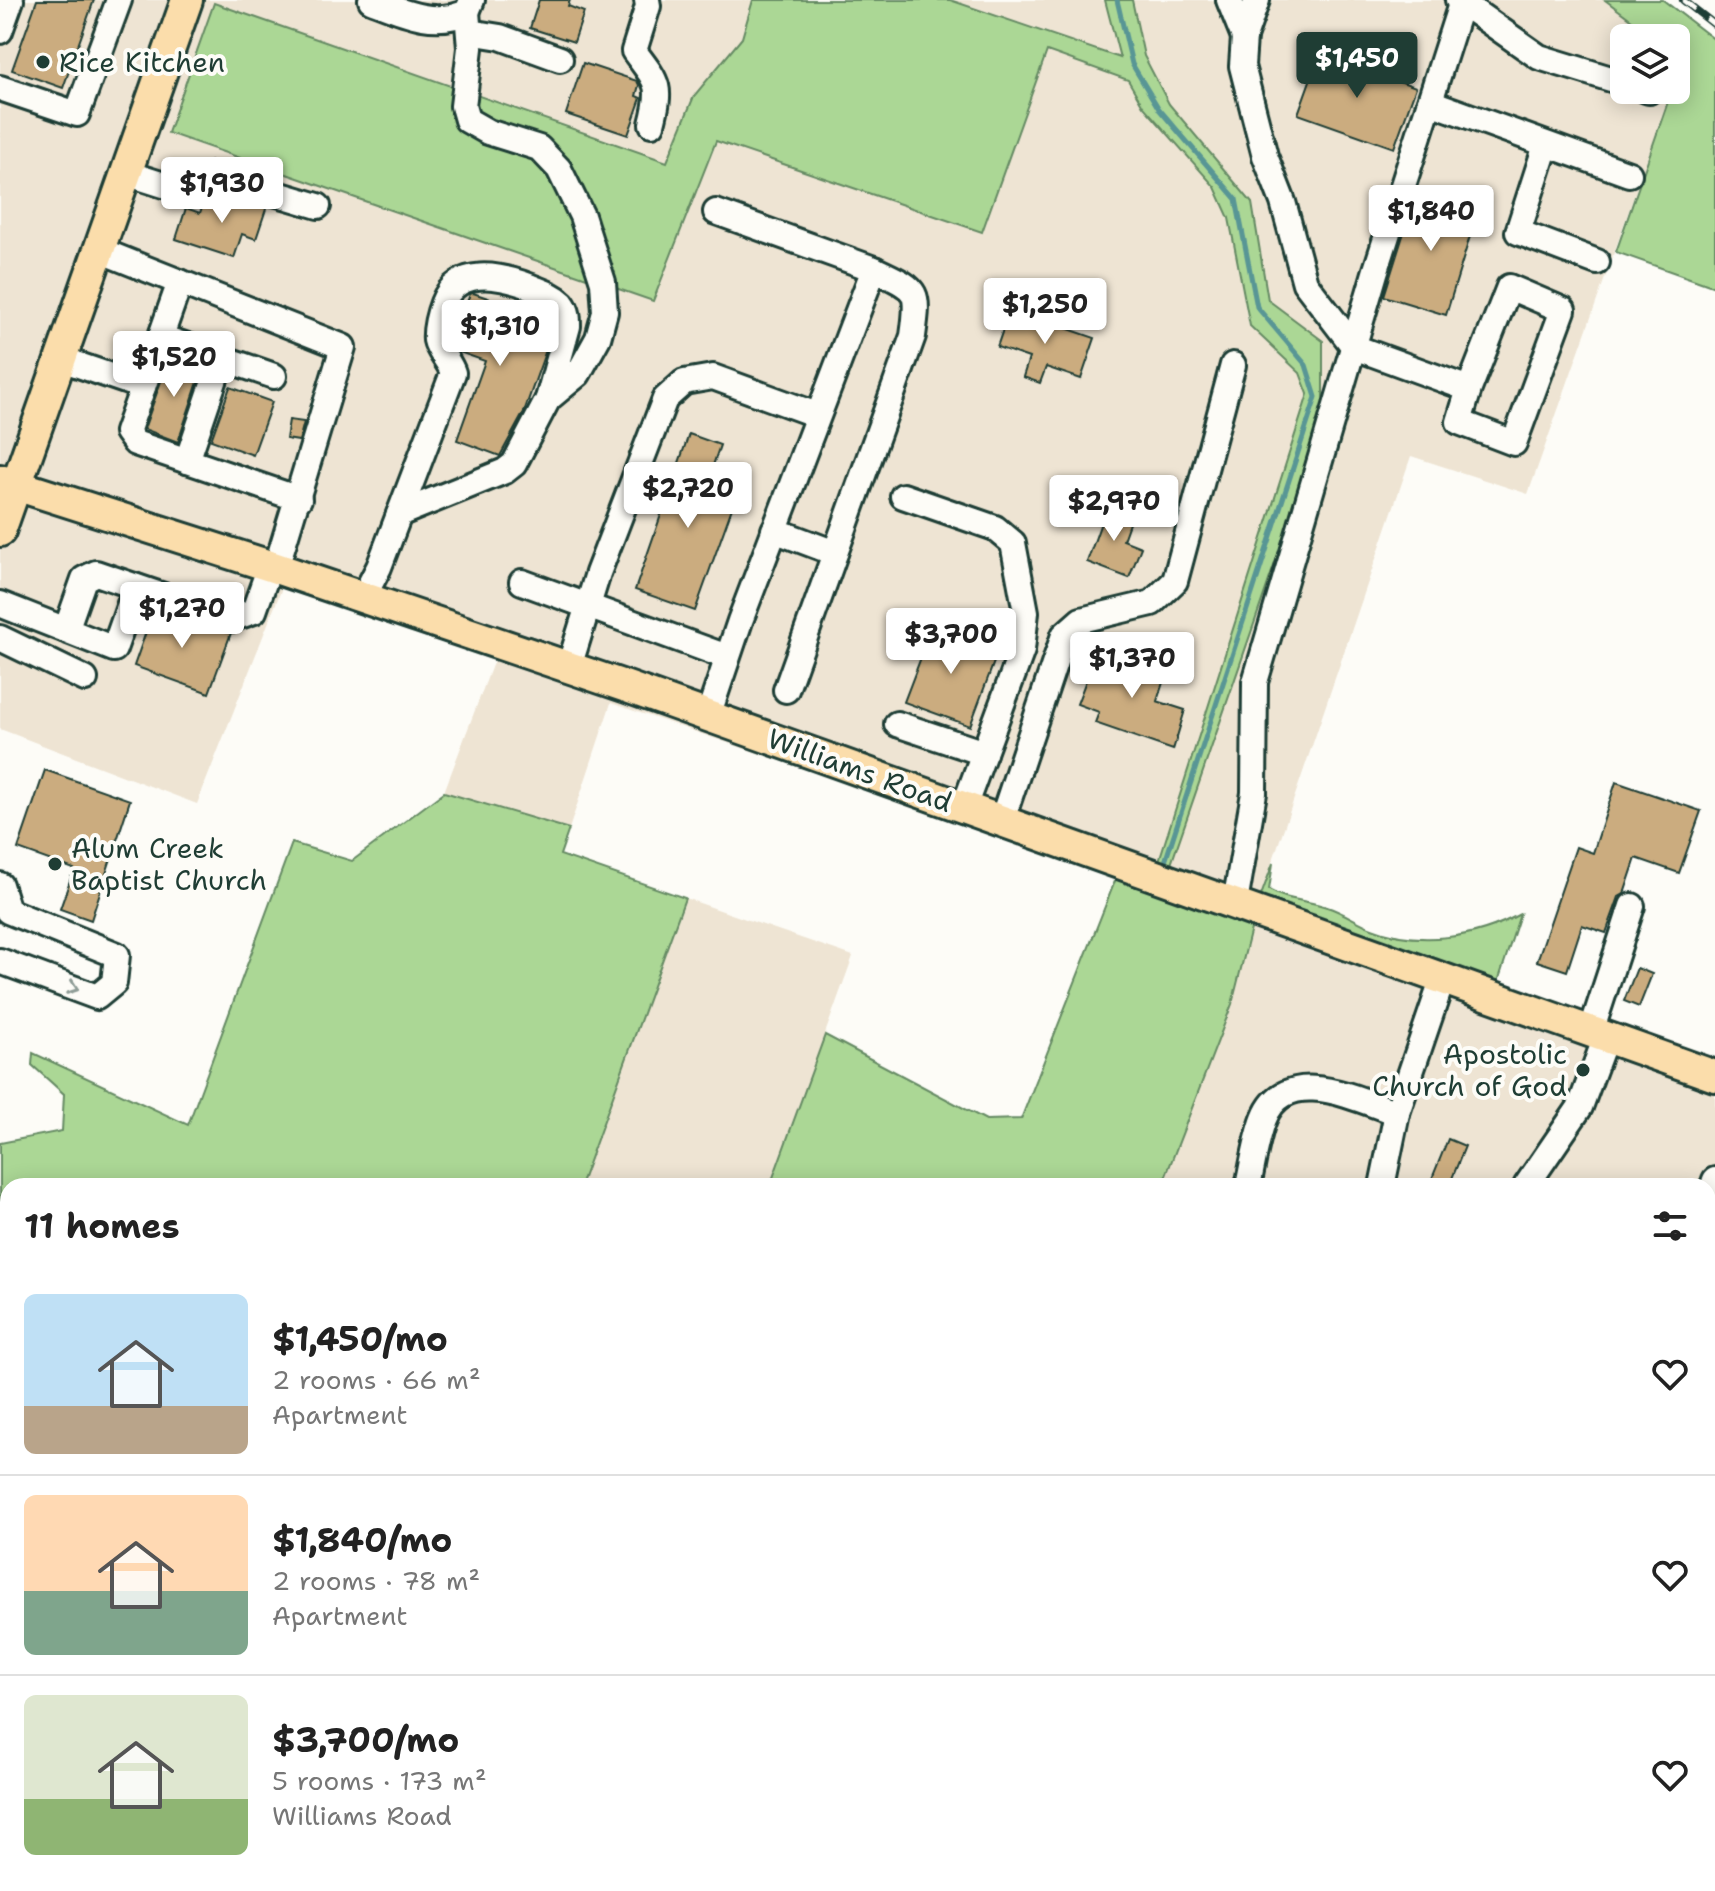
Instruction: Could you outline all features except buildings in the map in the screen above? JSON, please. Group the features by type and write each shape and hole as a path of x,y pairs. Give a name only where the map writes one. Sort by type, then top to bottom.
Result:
{"main road":[{"path":"0,531 8,482 61,359 187,0"},
{"name":"Williams Road","path":"8,482 569,667 1715,1076"}],"lane":[{"path":"0,31 11,0"},
{"path":"0,88 77,114 119,0"},
{"path":"371,0 424,19 469,15 500,37 560,59"},
{"path":"647,0 648,6 634,51 655,79 659,97 652,124"},
{"path":"1229,0 1244,37"},
{"path":"1257,0 1244,37 1242,66 1265,156 1283,202 1305,283 1354,347 1469,389"},
{"path":"1235,903 1254,793 1255,682 1459,2 1539,57 1610,79"},
{"path":"469,15 470,48 463,106 467,120 488,132 539,148 559,169 582,216 603,282 605,312 598,338 578,374 548,399"},
{"path":"1430,102 1629,174"},
{"path":"1546,145 1518,232 1597,262"},
{"path":"126,173 186,192 214,175 318,206"},
{"path":"716,212 874,269 909,286 918,303 913,336 786,690"},
{"path":"66,630 84,579 96,573 231,619 254,611 299,499 343,347 99,250"},
{"path":"708,716 774,530 874,269"},
{"path":"363,598 379,567 399,514 453,373 436,342 439,312 447,293 457,283 472,276 487,276 519,283 554,296 564,305 568,326 548,399 514,464 505,471 399,514"},
{"path":"180,282 127,432 135,443 299,499"},
{"path":"1509,287 1563,310 1514,443 1459,422 1469,389 1509,287"},
{"path":"161,337 274,376"},
{"path":"187,461 222,358"},
{"path":"61,359 143,387"},
{"path":"1002,820 1064,635 1081,620 1152,603 1175,581 1233,365"},
{"path":"569,667 598,573 665,399 684,382 713,377 817,415"},
{"path":"903,496 995,528 1013,543 1026,612 1022,650 964,807"},
{"path":"774,530 835,553"},
{"path":"522,582 727,657"},
{"path":"0,604 114,649 136,587"},
{"path":"0,638 85,679"},
{"path":"897,724 984,753"},
{"path":"0,885 8,911 117,955 114,983 97,997 0,961"},
{"path":"1531,1178 1580,1107 1632,906"},
{"path":"1384,1178 1397,1113 1443,978"},
{"path":"1250,1178 1265,1117 1274,1102 1297,1088 1330,1090 1397,1113"}],"shaded area":[{"path":"0,0 753,0 742,38 694,96 667,163 214,4 168,132 652,301 716,141 982,232 1047,50 1128,80 1143,107 1215,186 1229,218 1249,326 1300,373 1308,394 1151,887 611,703 569,829 444,792 494,660 300,591 282,588 197,804 0,729"},
{"path":"950,0 1105,0 1120,58"},
{"path":"1132,0 1605,0 1637,24 1610,24 1610,104 1667,104 1528,494 1411,456 1258,904 1715,1064 1715,1178 1165,1178 1232,1004 1169,870 1323,424 1323,341 1268,300 1252,203 1169,104 1144,56"},
{"path":"685,898 853,956 773,1178 583,1178"}],"green space":[{"path":"753,0 950,0 1120,58 1105,0 1132,0 1144,56 1169,104 1252,203 1268,300 1323,341 1323,424 1169,870 1157,867 1308,394 1300,373 1250,326 1229,218 1215,187 1143,106 1128,80 1047,51 982,232 716,141 653,301 168,133 214,3 667,162 694,96 742,38"},
{"path":"1605,0 1663,0 1715,40 1715,287 1616,252 1667,104 1690,104 1690,24 1637,24"},
{"path":"444,792 569,829 560,855 685,898 583,1178 0,1178 0,1143 62,1131 64,1094 32,1065 33,1053 188,1125 292,843 352,861"},
{"path":"1273,863 1269,890 1333,909 1390,934 1447,937 1485,929 1520,914 1496,988 1258,904"},
{"path":"1117,876 1253,921 1232,1004 1165,1178 773,1178 825,1035 986,1120 1021,1119"}],"waterway":[{"path":"1117,0 1132,64 1159,109 1236,199 1257,307 1306,365 1316,397 1164,865"}],"railway":[{"path":"1683,0 1715,25"}],"place":[{"name":"Rice Kitchen","path":"43,62"},
{"name":"Alum Creek Baptist Church","path":"55,864"},
{"name":"Apostolic Church of God","path":"1583,1070"}]}
